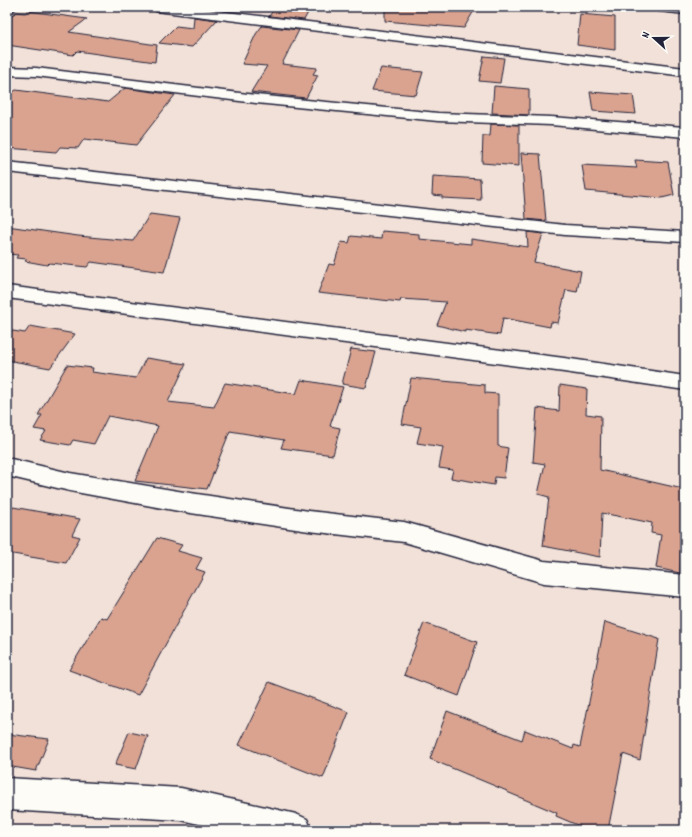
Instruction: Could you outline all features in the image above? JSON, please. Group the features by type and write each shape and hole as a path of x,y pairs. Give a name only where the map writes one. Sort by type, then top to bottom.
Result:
{"street":[{"path":"7,10 12,7"},
{"path":"156,7 685,72"},
{"path":"659,7 685,10"},
{"path":"7,71 36,72 256,99 438,117 551,121 685,132"},
{"path":"7,167 565,230 685,237"},
{"path":"7,292 564,365 685,383"},
{"path":"7,467 70,482 184,502 309,521 404,532 544,572 602,579 685,586"},
{"path":"7,794 181,804 296,830"}],"building":[{"path":"276,7 311,7 304,20 269,16"},
{"path":"385,7 476,7 464,28 385,21"},
{"path":"28,11 87,19 69,32 157,45 155,62 77,51 73,55 7,45 7,18 17,12 25,13"},
{"path":"580,14 615,17 615,50 577,45"},
{"path":"194,17 217,20 192,47 159,43 176,26 193,28"},
{"path":"262,26 299,30 282,64 317,68 313,74 318,75 306,98 251,92 267,66 242,64 256,34"},
{"path":"484,56 504,58 500,83 479,81"},
{"path":"381,68 423,72 416,95 372,91"},
{"path":"494,86 529,89 529,115 492,113"},
{"path":"125,88 175,95 136,145 84,139 78,148 60,147 56,152 7,148 7,96 16,90 108,102"},
{"path":"590,92 633,95 636,114 593,111"},
{"path":"491,124 519,125 519,166 482,163 483,136 490,136"},
{"path":"521,153 540,154 546,221 526,219"},
{"path":"635,160 668,162 674,195 662,198 586,191 582,165 637,168"},
{"path":"433,176 480,179 481,200 442,198 442,196 432,195"},
{"path":"150,214 180,218 164,272 91,262 87,267 49,263 47,265 25,261 27,259 16,258 18,255 7,254 7,226 78,236 133,241"},
{"path":"382,231 419,234 419,239 471,244 471,239 528,247 527,232 543,234 534,262 581,271 577,292 566,290 558,323 551,322 550,327 503,318 500,335 465,330 465,332 437,325 446,302 401,299 400,302 318,293 329,264 334,265 341,242 349,243 351,236 381,239"},
{"path":"30,326 75,334 50,368 7,360 7,330 25,333"},
{"path":"351,349 376,352 366,388 342,384"},
{"path":"146,358 186,364 168,402 214,407 225,383 296,394 301,380 343,387 330,426 340,428 333,455 281,448 284,440 230,431 207,489 135,481 158,426 108,416 94,444 73,440 70,445 40,440 46,431 34,429 42,415 38,415 67,365 93,368 92,372 136,378"},
{"path":"411,378 485,385 485,393 498,394 498,446 508,448 504,478 495,477 494,485 451,478 453,470 439,468 443,447 417,443 421,427 402,424"},
{"path":"560,385 587,389 586,414 601,416 600,470 683,489 680,573 656,568 661,535 651,533 652,523 602,513 600,557 543,546 549,497 538,494 545,464 533,462 537,408 559,411"},
{"path":"13,507 80,519 72,535 80,537 66,563 7,553 7,518"},
{"path":"157,538 182,545 178,551 202,558 196,569 205,572 138,695 69,670 101,617 107,619"},
{"path":"605,622 659,639 640,760 623,754 608,830 589,830 556,816 557,813 430,759 447,711 522,740 525,730 573,749 574,745 580,747"},
{"path":"424,623 477,642 459,696 404,675"},
{"path":"269,682 349,712 323,778 239,745"},
{"path":"129,732 148,736 136,769 115,765"},
{"path":"7,734 49,739 36,771 7,766"}]}
